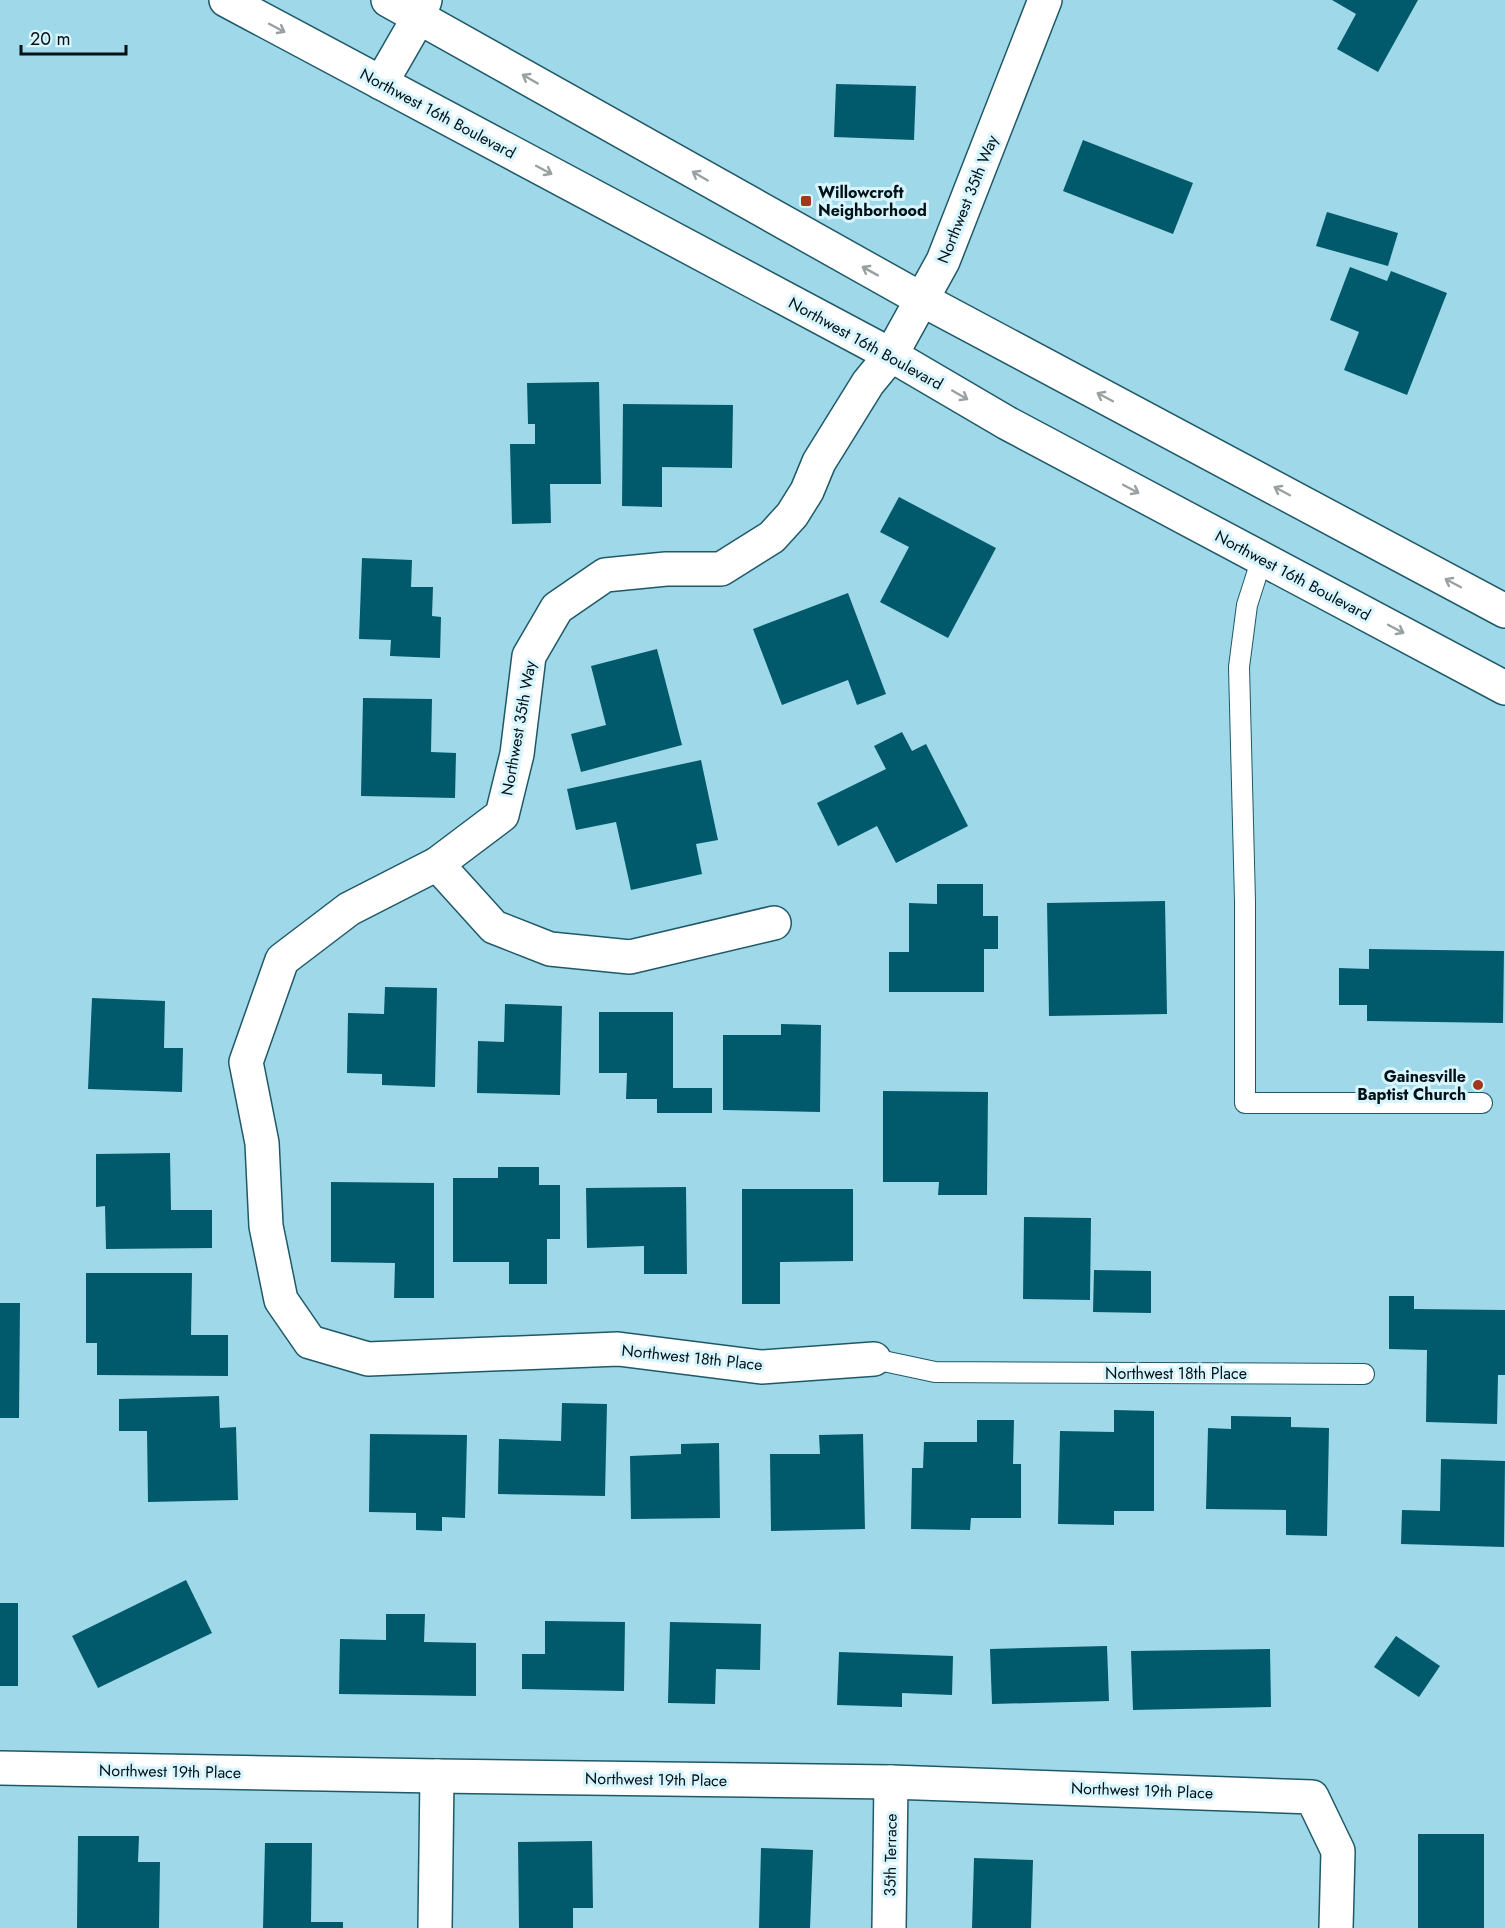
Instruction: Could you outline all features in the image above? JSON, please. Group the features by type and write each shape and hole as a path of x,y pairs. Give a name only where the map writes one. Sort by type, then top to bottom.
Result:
{"street":[{"name":"Northwest 16th Boulevard","path":"226,0 891,355 1007,423 1505,688"},
{"path":"388,0 422,8 790,227 1505,611"},
{"name":"Northwest 35th Way","path":"310,1342 281,1300 266,1226 262,1143 246,1062 282,960 349,909 437,864 502,815 517,754 529,656 557,608 605,575 666,569 722,569 772,537 792,515 807,491 819,462 868,383 891,355 943,261 1045,0"},
{"path":"381,83 422,8"},
{"path":"437,864 494,927 550,949 630,957 774,923"},
{"name":"Northwest 18th Place","path":"310,1342 368,1359 618,1349 761,1367 874,1359"},
{"name":"Northwest 19th Place","path":"0,1768 891,1782 1252,1793 1312,1797 1338,1851 1336,1928"},
{"path":"435,1928 437,1776"},
{"name":"35th Terrace","path":"889,1928 891,1782"}],"lane":[{"path":"1262,558 1247,605 1239,668 1245,901 1245,1103 1482,1103"},
{"name":"Northwest 18th Place","path":"874,1359 935,1372 1364,1374"}],"building":[{"path":"1332,0 1418,0 1378,72 1337,49 1356,14"},
{"path":"836,84 916,86 914,140 834,137"},
{"path":"1083,140 1193,183 1173,234 1063,191"},
{"path":"1327,212 1398,233 1388,266 1316,246"},
{"path":"1350,267 1387,281 1391,271 1447,293 1407,395 1344,370 1359,332 1330,320"},
{"path":"599,382 601,484 550,484 551,523 512,524 510,444 535,444 535,424 528,424 527,383"},
{"path":"623,404 733,405 732,468 662,467 662,507 622,506"},
{"path":"899,497 996,548 948,638 880,602 909,547 880,532"},
{"path":"362,558 412,560 411,587 433,587 432,616 441,617 440,658 390,656 391,640 359,639"},
{"path":"848,593 886,694 857,705 848,680 782,705 753,629"},
{"path":"657,649 682,745 581,772 571,734 606,725 591,666"},
{"path":"363,698 432,699 431,752 456,753 455,798 361,796"},
{"path":"902,732 912,751 926,744 968,826 896,863 877,826 838,846 817,803 886,769 874,746"},
{"path":"701,760 718,840 696,844 702,874 631,890 616,822 576,830 567,789"},
{"path":"937,884 983,884 983,916 998,916 998,949 984,949 984,992 889,992 889,952 909,952 909,903 937,904"},
{"path":"1165,901 1167,1014 1049,1016 1047,903"},
{"path":"1369,949 1504,951 1503,1023 1367,1021 1367,1005 1339,1005 1339,968 1369,969"},
{"path":"385,987 437,988 435,1087 382,1085 382,1074 347,1073 348,1013 384,1014"},
{"path":"92,998 165,1001 164,1048 183,1048 182,1092 88,1089"},
{"path":"505,1004 562,1006 560,1095 477,1093 478,1041 504,1042"},
{"path":"599,1012 673,1012 673,1088 712,1088 712,1113 657,1113 657,1099 626,1099 627,1073 599,1073"},
{"path":"781,1024 821,1025 820,1112 723,1110 723,1035 781,1035"},
{"path":"883,1091 988,1092 987,1195 938,1195 939,1182 883,1182"},
{"path":"170,1153 171,1210 212,1210 212,1248 106,1249 105,1206 96,1207 96,1154"},
{"path":"498,1167 539,1167 539,1185 560,1185 560,1239 547,1239 547,1284 509,1284 509,1262 453,1262 453,1178 498,1178"},
{"path":"331,1182 434,1183 434,1298 394,1298 395,1263 331,1262"},
{"path":"686,1187 687,1274 644,1274 644,1246 587,1248 586,1188"},
{"path":"742,1189 853,1189 853,1261 780,1262 780,1304 742,1304"},
{"path":"1024,1217 1091,1218 1090,1300 1023,1299"},
{"path":"1094,1270 1151,1271 1151,1313 1093,1312"},
{"path":"86,1273 192,1273 191,1335 228,1335 228,1376 97,1375 97,1343 86,1343"},
{"path":"1389,1296 1414,1296 1414,1309 1505,1310 1505,1375 1498,1375 1497,1424 1426,1422 1427,1350 1389,1349"},
{"path":"0,1303 20,1303 19,1418 0,1418"},
{"path":"219,1396 220,1428 236,1427 238,1500 148,1502 147,1431 119,1431 119,1399"},
{"path":"562,1403 607,1404 605,1496 498,1494 499,1439 561,1441"},
{"path":"1114,1410 1154,1411 1154,1511 1114,1511 1114,1525 1058,1524 1060,1431 1114,1432"},
{"path":"1231,1416 1291,1417 1291,1427 1329,1428 1327,1536 1286,1535 1286,1510 1206,1509 1208,1428 1231,1429"},
{"path":"977,1420 1014,1420 1013,1464 1021,1464 1021,1518 971,1518 970,1530 911,1529 912,1468 923,1468 924,1442 977,1442"},
{"path":"370,1434 467,1435 465,1518 442,1517 442,1531 416,1530 416,1513 369,1512"},
{"path":"863,1434 865,1529 771,1531 770,1454 820,1454 819,1435"},
{"path":"719,1443 720,1518 631,1519 630,1456 681,1454 681,1444"},
{"path":"1441,1459 1505,1461 1504,1547 1401,1544 1402,1510 1440,1511"},
{"path":"186,1580 212,1633 98,1688 72,1636"},
{"path":"0,1603 18,1603 18,1686 0,1686"},
{"path":"386,1614 425,1614 424,1642 476,1643 476,1696 339,1694 340,1639 386,1640"},
{"path":"545,1621 625,1622 624,1691 522,1689 522,1654 545,1654"},
{"path":"670,1622 761,1624 760,1670 716,1669 715,1704 668,1703"},
{"path":"1396,1636 1440,1666 1419,1697 1374,1667"},
{"path":"1107,1646 1109,1701 992,1704 990,1649"},
{"path":"1270,1649 1271,1707 1133,1710 1131,1651"},
{"path":"839,1652 953,1656 952,1695 902,1693 902,1707 837,1705"},
{"path":"1418,1834 1484,1834 1484,1928 1418,1928"},
{"path":"78,1836 139,1836 138,1862 160,1862 159,1928 77,1928"},
{"path":"592,1841 593,1908 573,1908 573,1928 519,1928 518,1842"},
{"path":"265,1843 312,1843 311,1922 343,1922 343,1928 263,1928"},
{"path":"761,1848 813,1850 810,1928 759,1928"},
{"path":"974,1858 1033,1860 1031,1928 972,1928"}],"place":[{"name":"Willowcroft Neighborhood","path":"806,201"},
{"name":"Gainesville Baptist Church","path":"1478,1085"}]}
